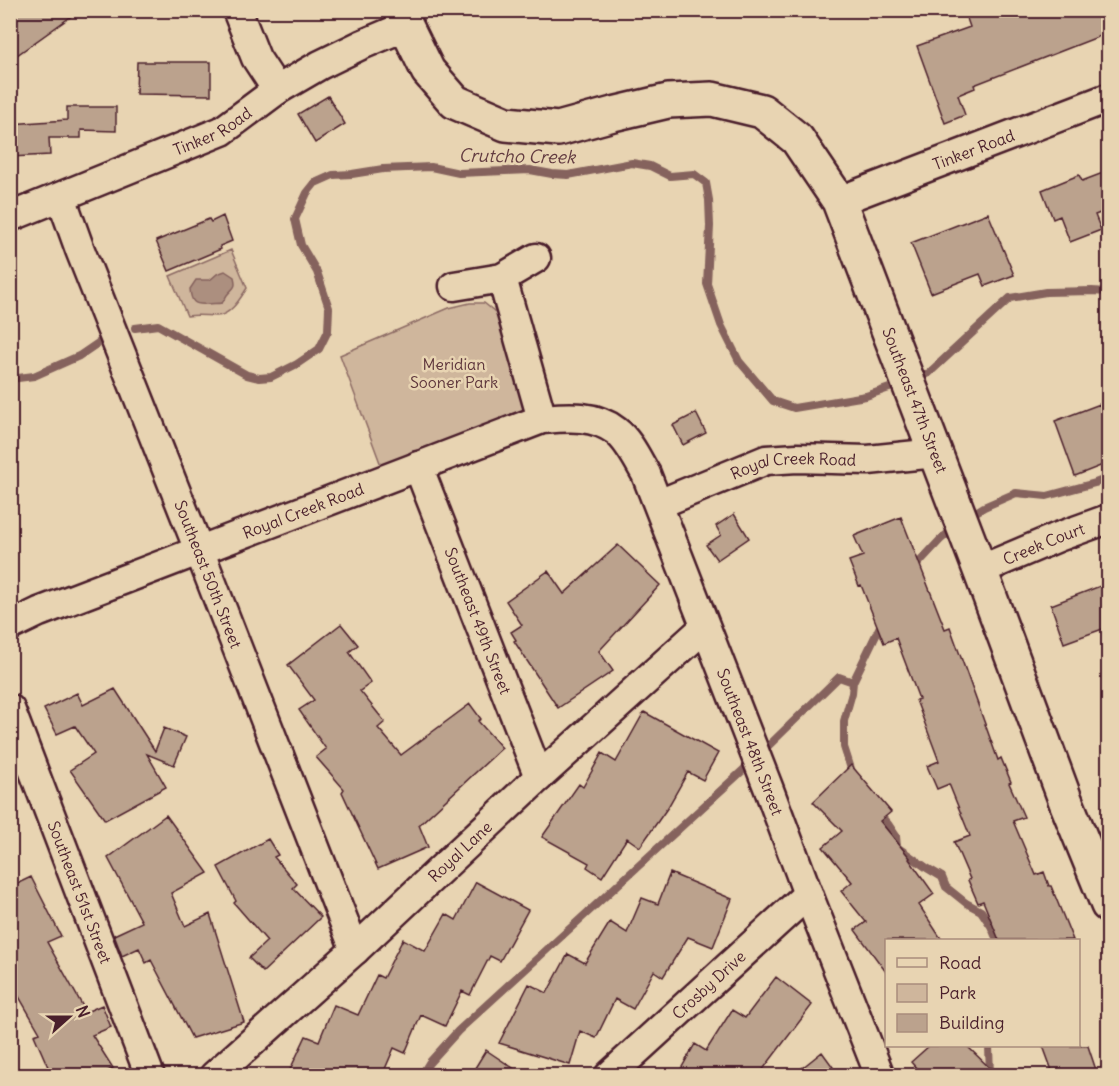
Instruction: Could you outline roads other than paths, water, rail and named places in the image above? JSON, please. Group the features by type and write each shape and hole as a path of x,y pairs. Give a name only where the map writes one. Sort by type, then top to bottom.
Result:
{"street":[{"path":"237,10 256,58 277,90"},
{"name":"Tinker Road","path":"10,217 222,131 277,90 361,45 403,18"},
{"name":"Southeast 47th Street","path":"403,18 428,71 455,102 506,124 558,129 668,101 712,99 762,111 797,139 839,201 1062,791 1108,905"},
{"name":"Tinker Road","path":"839,201 1108,98"},
{"name":"Southeast 50th Street","path":"61,197 355,950"},
{"path":"454,286 502,278 536,258"},
{"path":"502,278 542,419"},
{"name":"Royal Creek Road","path":"10,626 39,612 542,419 582,417 600,422"},
{"name":"Southeast 48th Street","path":"600,422 616,431 629,446 646,474 880,1076"},
{"name":"Royal Creek Road","path":"658,504 766,460 797,458 868,460 936,453"},
{"name":"Southeast 49th Street","path":"418,466 539,777"},
{"name":"Creek Court","path":"980,570 1108,519"},
{"name":"Royal Lane","path":"214,1076 355,950 539,777 705,627"},
{"name":"Southeast 51st Street","path":"10,709 150,1076"},
{"name":"Crosby Drive","path":"609,1076 808,894"}],"waterway":[{"name":"Crutcho Creek","path":"135,328 158,325 247,375 259,378 271,377 297,364 319,349 328,331 329,308 317,272 301,245 295,219 307,193 315,183 333,175 383,169 431,167 459,173 530,170 568,175 632,163 650,166 670,176 694,174 706,183 710,226 707,284 721,325 739,361 773,401 794,408 866,396 901,384"},
{"name":"Crutcho Creek","path":"915,378 929,373 1010,298 1046,292 1108,292"},
{"name":"Crutcho Creek","path":"10,379 34,376 79,356 98,343"},
{"path":"968,517 1016,493 1047,496 1108,478"},
{"path":"914,568 954,528"},
{"path":"853,775 844,747 844,721 853,682 882,622"},
{"path":"760,754 839,677 853,682"},
{"path":"421,1076 429,1063 458,1031 752,762"},
{"path":"877,812 896,836 897,847 942,877 946,887 966,903 981,911 997,939"},
{"path":"989,1047 990,1076"}],"park label":[{"name":"Meridian Sooner Park","path":"454,373"}]}
